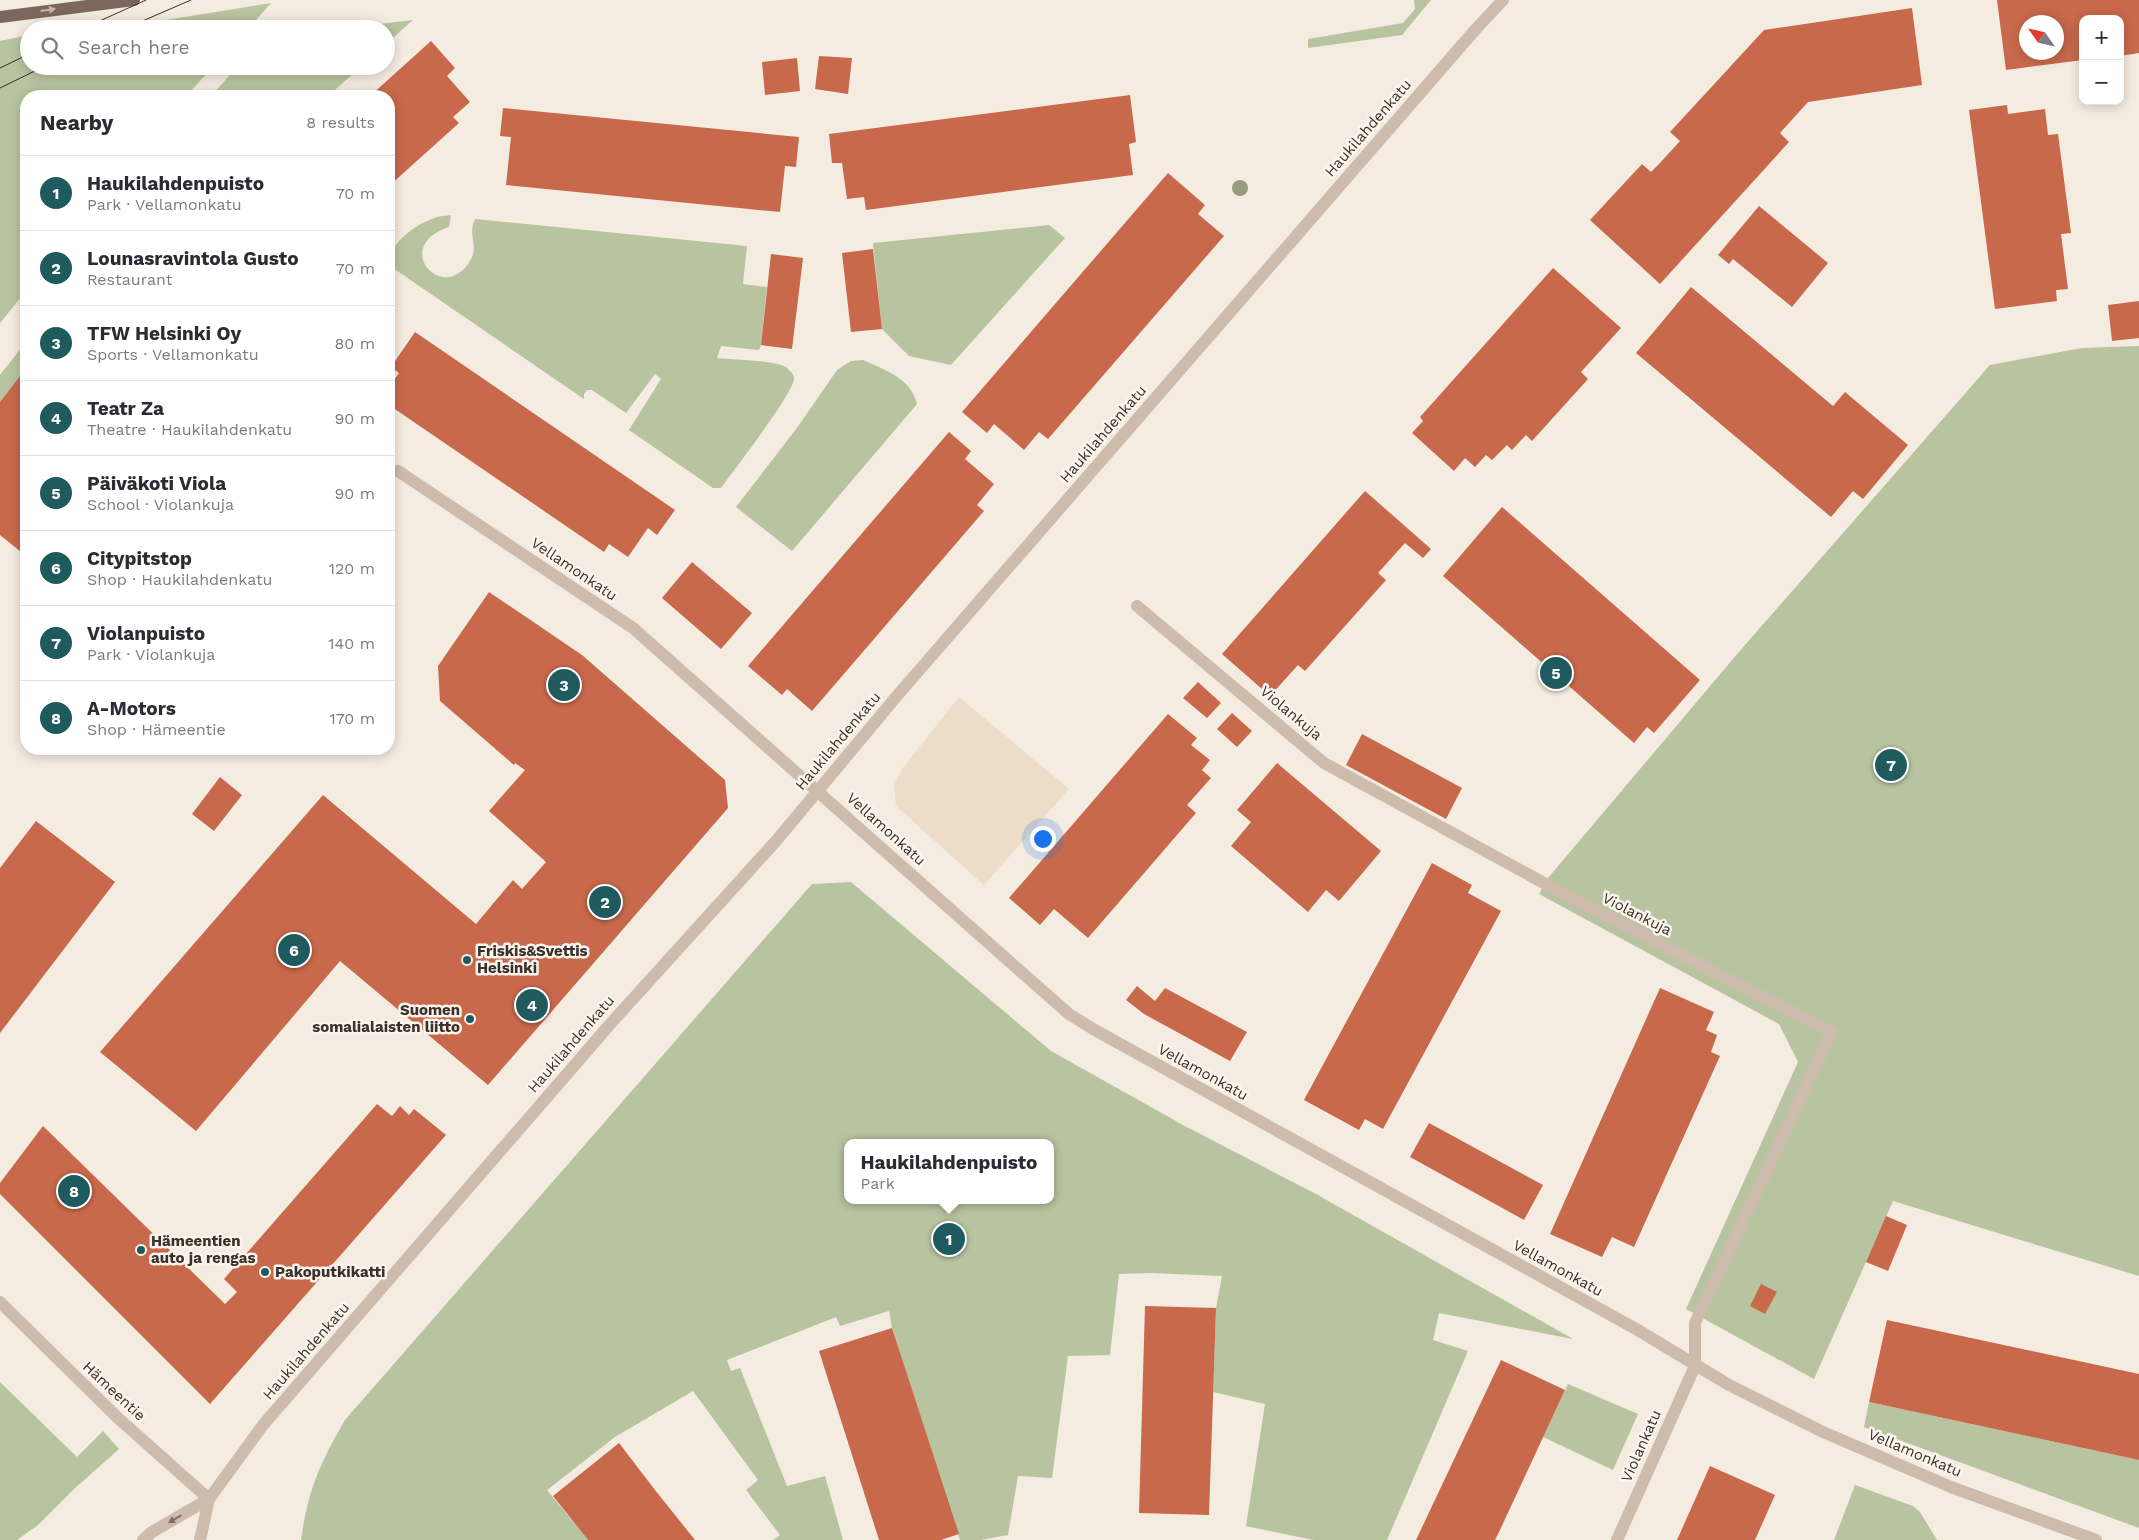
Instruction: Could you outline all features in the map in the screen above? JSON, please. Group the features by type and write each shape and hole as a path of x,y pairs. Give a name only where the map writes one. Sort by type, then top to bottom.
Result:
{"main road":[{"path":"0,17 134,0"}],"street":[{"name":"Haukilahdenkatu","path":"200,1540 209,1499 248,1443 269,1418 612,1022 776,841 896,697 1498,2"},
{"name":"Vellamonkatu","path":"398,471 633,628 1069,1014 1184,1081 1636,1329 1729,1386 1823,1432 1951,1487 2096,1540"},
{"name":"Violankuja","path":"1137,606 1324,763 1575,900 1832,1032 1695,1323 1695,1366"},
{"name":"Hämeentie","path":"0,1302 119,1420 209,1499"},
{"name":"Violankatu","path":"1617,1540 1695,1366"},
{"name":"Haukilahdenkatu","path":"142,1540 152,1532 209,1499"}],"green space":[{"path":"1414,0 1431,0 1402,35 1308,48 1308,39 1403,23 1415,9"},
{"path":"271,3 256,20 166,20"},
{"path":"413,20 395,36 395,22"},
{"path":"20,37 20,75 206,75 192,90 20,90 20,298 0,323 0,41"},
{"path":"230,75 352,75 335,90 216,90"},
{"path":"451,215 449,227 432,236 423,247 423,259 428,268 437,275 448,277 460,272 471,259 474,249 472,230 475,219 747,246 743,284 767,287 761,345 759,350 721,346 717,358 780,365 790,371 794,379 774,416 721,488 713,488 629,430 661,379 655,374 626,413 592,390 587,390 584,394 584,399 395,269 395,246 397,243 417,226 439,217"},
{"path":"1049,225 1065,238 951,365 909,356 882,329 873,243"},
{"path":"2139,346 2139,1276 1893,1201 1814,1379 1686,1309 1798,1062 1779,1024 1539,894 1548,878 1738,653 1990,365 2082,348"},
{"path":"20,350 20,376 0,402 0,375"},
{"path":"863,360 888,371 903,381 914,395 917,404 792,551 736,507 797,428 837,370 851,361"},
{"path":"851,882 1051,1051 1183,1125 1316,1194 1573,1339 1439,1313 1433,1340 1468,1351 1387,1540 1313,1540 1246,1526 1265,1404 1213,1392 1216,1308 1222,1276 1150,1273 1119,1274 1110,1355 1068,1356 1052,1478 1018,1476 1008,1535 981,1540 960,1540 892,1328 889,1311 840,1326 836,1317 727,1360 731,1371 740,1368 787,1486 825,1476 843,1540 773,1540 780,1535 746,1490 758,1480 693,1391 615,1437 547,1490 588,1540 301,1540 307,1506 316,1477 345,1420 812,884"},
{"path":"0,1382 77,1457 103,1431 119,1449 74,1489 38,1525 17,1540 0,1540"},
{"path":"1568,1384 1638,1414 1613,1470 1543,1437"},
{"path":"1869,1402 2139,1460 2139,1528 1864,1427"},
{"path":"1855,1485 1913,1506 1920,1512 1937,1540 1834,1540"}],"shaded area":[{"path":"959,697 1069,789 984,885 896,806 894,785 902,769"}],"building":[{"path":"1997,0 2139,0 2139,53 2124,55 2124,15 2079,15 2079,61 2006,70"},
{"path":"1912,8 1922,85 1808,102 1780,133 1789,142 1660,284 1590,220 1642,164 1651,172 1659,164 1680,141 1670,132 1764,30"},
{"path":"431,41 455,68 447,76 470,102 453,117 459,123 395,181 395,90 377,90"},
{"path":"819,56 852,58 848,94 815,89"},
{"path":"797,58 800,91 765,95 762,62"},
{"path":"1130,95 1136,142 1129,144 1133,175 866,210 864,197 847,199 842,163 832,163 829,134"},
{"path":"2007,105 2008,114 2045,109 2048,135 2058,134 2071,233 2061,234 2068,289 2056,290 2057,301 1995,309 1969,110"},
{"path":"503,108 799,137 796,167 785,166 780,212 506,185 511,137 500,136"},
{"path":"1168,173 1205,205 1198,214 1224,236 1048,439 1039,432 1024,450 994,424 987,433 962,412"},
{"path":"1759,206 1828,263 1792,307 1733,259 1729,264 1718,255"},
{"path":"873,249 882,329 851,332 842,253"},
{"path":"771,254 803,258 792,349 761,345"},
{"path":"1553,268 1621,328 1581,372 1588,379 1532,441 1526,435 1512,450 1507,445 1492,460 1486,455 1475,467 1465,458 1454,471 1412,433 1423,421 1420,417"},
{"path":"1691,287 1833,406 1845,392 1908,445 1863,499 1853,491 1831,517 1636,353"},
{"path":"2139,301 2139,338 2112,341 2108,305"},
{"path":"415,332 675,510 657,535 648,528 628,557 609,544 604,552 395,409 395,379 399,373 395,370 395,361"},
{"path":"20,376 20,551 0,535 0,402"},
{"path":"949,432 971,451 965,459 994,484 977,505 984,511 812,711 787,689 782,695 748,666"},
{"path":"1365,491 1431,549 1423,558 1405,543 1378,573 1386,580 1305,671 1298,665 1270,696 1222,654"},
{"path":"1502,507 1700,680 1654,733 1647,727 1634,743 1443,576"},
{"path":"692,562 752,613 721,649 662,598"},
{"path":"489,592 582,655 725,780 728,808 488,1085 340,961 196,1131 100,1052 323,795 476,924 513,880 522,889 546,862 489,811 525,770 515,763 514,765 440,701 438,666"},
{"path":"1198,682 1221,703 1207,718 1183,698"},
{"path":"1232,713 1252,731 1237,747 1217,729"},
{"path":"1168,714 1197,738 1191,745 1210,760 1202,770 1211,778 1187,805 1196,813 1088,938 1054,909 1040,925 1009,898"},
{"path":"1362,734 1462,788 1446,819 1346,765"},
{"path":"1277,763 1381,851 1339,901 1326,890 1308,912 1231,846 1251,822 1237,810"},
{"path":"220,777 242,795 214,831 192,814"},
{"path":"36,821 115,882 0,1033 0,868"},
{"path":"1432,863 1472,885 1468,893 1501,911 1383,1129 1365,1119 1359,1130 1304,1100"},
{"path":"1137,986 1155,1001 1165,988 1247,1032 1230,1061 1144,1014 1126,1000"},
{"path":"1660,988 1714,1012 1706,1030 1717,1035 1711,1052 1720,1056 1634,1247 1612,1237 1602,1257 1550,1234"},
{"path":"377,1104 392,1116 400,1106 409,1115 414,1109 446,1135 210,1404 0,1194 0,1183 43,1126 225,1304 237,1292 224,1279"},
{"path":"1429,1123 1543,1185 1524,1220 1410,1157"},
{"path":"1886,1216 1907,1225 1888,1271 1866,1262"},
{"path":"1761,1284 1777,1292 1765,1314 1750,1306"},
{"path":"1145,1306 1216,1308 1209,1515 1139,1513"},
{"path":"1887,1320 2139,1374 2139,1460 1869,1402"},
{"path":"892,1328 959,1534 941,1540 879,1540 819,1351"},
{"path":"1501,1360 1565,1390 1499,1532 1495,1540 1416,1540"},
{"path":"619,1443 695,1540 588,1540 553,1496"},
{"path":"1710,1466 1775,1495 1755,1540 1677,1540"}],"tram line":[{"path":"102,20 146,0"},
{"path":"145,20 191,0"},
{"path":"0,68 20,58"},
{"path":"0,88 27,75"}],"place":[{"name":"Päiväkoti Viola","path":"1556,673"},
{"name":"TFW Helsinki Oy","path":"564,685"},
{"name":"Violanpuisto","path":"1891,765"},
{"name":"Lounasravintola Gusto","path":"605,902"},
{"name":"Citypitstop","path":"294,950"},
{"name":"Friskis&Svettis Helsinki","path":"467,960"},
{"name":"Teatr Za","path":"532,1005"},
{"name":"Suomen somalialaisten liitto","path":"470,1019"},
{"name":"A-Motors","path":"74,1191"},
{"name":"Haukilahdenpuisto","path":"949,1239"},
{"name":"Hämeentien auto ja rengas","path":"141,1250"},
{"name":"Pakoputkikatti","path":"265,1272"}]}
